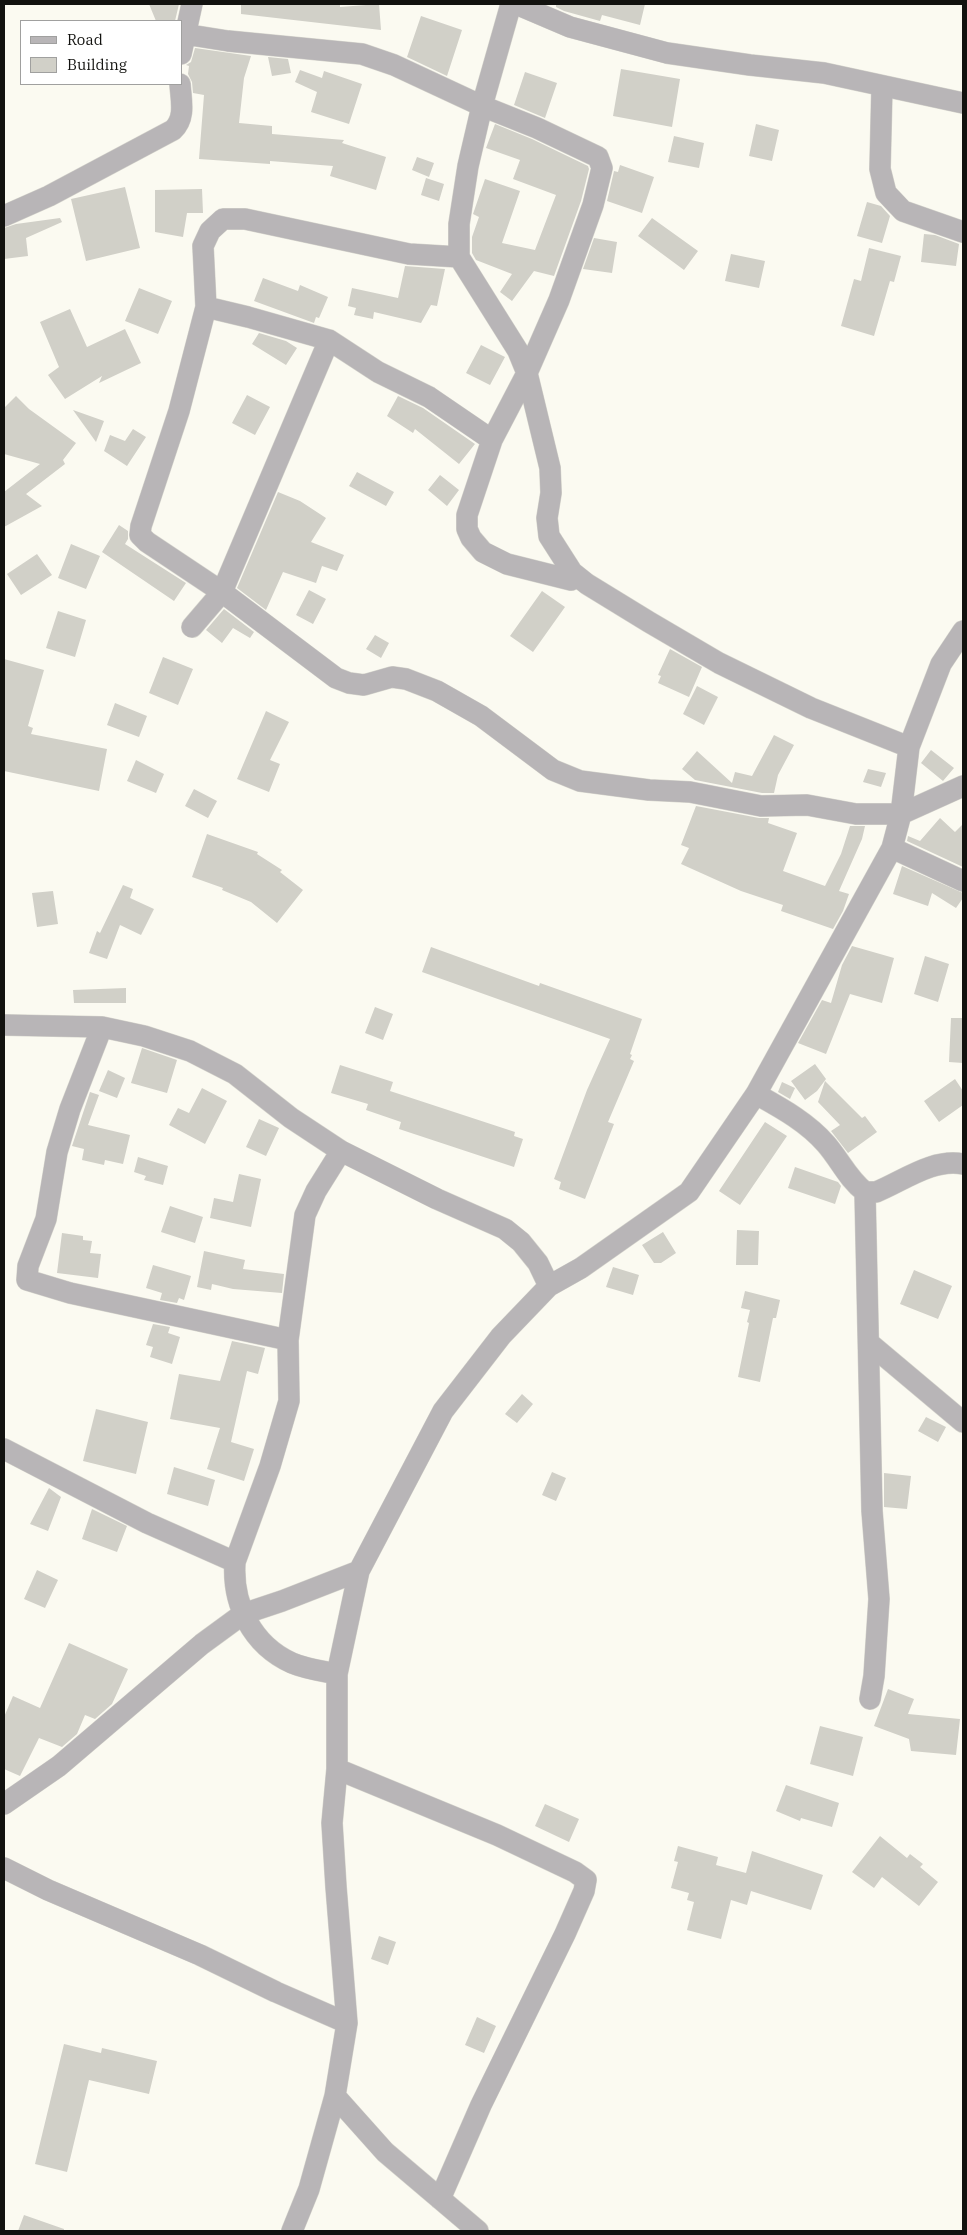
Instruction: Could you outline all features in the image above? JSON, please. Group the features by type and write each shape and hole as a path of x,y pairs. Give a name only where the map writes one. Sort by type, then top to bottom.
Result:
{"street":[{"path":"192,4 183,44 228,41 362,54 394,65 482,106 587,151 598,158 602,168 593,205 559,300 527,373 492,440 467,515 467,529 471,538 483,552 507,564 571,580"},
{"path":"511,4 482,106 466,175 459,224 460,257 518,350 527,373 550,468 551,493 546,518 549,536 572,572 587,584 719,663 811,708 909,748"},
{"path":"516,4 570,27 667,53 824,73 963,103"},
{"path":"4,216 49,196 173,130 180,124 182,114 180,85"},
{"path":"882,86 880,169 886,193 903,211 963,232"},
{"path":"460,257 409,254 244,219 223,219 210,231 203,246 206,308 179,411 141,526 140,535 146,542 222,592 336,678 349,683 364,685 392,677 406,679 437,692 481,716 553,770 580,781 649,790 690,792 761,806 807,805 856,814 900,814 963,786"},
{"path":"206,308 248,317 329,340 378,372 429,397 492,440"},
{"path":"192,627 222,592 329,340"},
{"path":"292,2231 309,2189 335,2096 347,2023 332,1823 337,1770 337,1674 359,1571 444,1411 501,1336 549,1286 581,1268 690,1192 756,1094 892,848 900,814 909,748 941,664 963,631"},
{"path":"892,848 963,881"},
{"path":"4,1025 102,1027 144,1036 190,1051 235,1074 291,1118 341,1151 437,1199 505,1229 521,1242 538,1263 549,1286"},
{"path":"102,1027 70,1109 59,1143 46,1219 28,1266 27,1280 70,1293 288,1340"},
{"path":"756,1094 801,1121 826,1144 852,1180 865,1192 872,1510 879,1599 874,1676 870,1698"},
{"path":"337,1674 291,1663 257,1638 243,1614 235,1589 235,1562 270,1466 289,1401 288,1340 305,1215 316,1191 341,1151"},
{"path":"865,1192 882,1190 938,1164 951,1162 963,1164"},
{"path":"869,1343 963,1422"},
{"path":"4,1449 147,1523 235,1562"},
{"path":"4,1804 59,1766 202,1644 243,1614 359,1571"},
{"path":"337,1770 497,1836 575,1872 586,1880 584,1891 565,1934 481,2105 440,2199"},
{"path":"4,1868 48,1890 200,1955 276,1992 347,2023"},
{"path":"335,2096 385,2152 478,2231"}],"building":[{"path":"149,4 179,4 175,20 156,20"},
{"path":"241,4 340,4 340,7 379,4 381,30 241,14"},
{"path":"556,4 645,4 640,25 602,15 600,21 564,11 556,7"},
{"path":"421,16 462,30 447,76 407,57"},
{"path":"195,48 251,56 244,78 239,123 272,126 272,134 344,140 342,143 386,157 376,190 330,176 333,166 270,161 270,164 199,159 204,95 193,93 192,82 188,74 189,66 186,65 191,62"},
{"path":"268,57 288,59 291,73 272,76"},
{"path":"621,69 680,79 672,127 613,116"},
{"path":"300,70 322,78 324,71 362,84 349,124 311,112 317,92 295,82"},
{"path":"525,72 557,83 545,118 514,105"},
{"path":"495,124 532,139 588,166 589,169 581,201 554,276 534,271 512,301 500,292 512,274 476,260 472,253 472,237 479,217 473,214 485,179 520,191 502,243 535,250 556,195 513,179 520,160 486,148"},
{"path":"756,124 779,130 772,161 749,156"},
{"path":"674,136 704,143 699,168 668,162"},
{"path":"417,157 434,163 429,177 412,170"},
{"path":"620,165 654,177 642,213 607,201 614,171 618,172"},
{"path":"426,178 444,184 439,201 421,195"},
{"path":"125,187 140,248 86,261 71,199"},
{"path":"202,189 203,213 187,213 183,237 155,232 155,190"},
{"path":"867,202 881,206 890,216 882,243 857,236"},
{"path":"60,218 62,222 26,238 28,256 4,259 4,228 16,224"},
{"path":"652,218 698,251 684,270 638,236"},
{"path":"924,234 935,235 959,244 956,266 921,262"},
{"path":"594,238 617,242 612,273 583,269"},
{"path":"869,248 901,256 894,282 890,281 874,336 841,326 854,279 861,281"},
{"path":"731,254 765,261 759,288 725,281"},
{"path":"405,266 445,269 437,306 431,305 421,323 374,312 373,319 354,315 356,308 348,306 352,288 398,298"},
{"path":"263,278 298,291 300,285 328,297 319,318 316,317 314,323 254,301"},
{"path":"139,288 172,301 158,334 125,321"},
{"path":"70,309 87,347 125,329 141,363 99,383 102,376 65,399 48,375 59,367 40,322"},
{"path":"259,333 286,341 297,348 286,365 252,344"},
{"path":"481,345 505,357 490,385 466,373"},
{"path":"247,395 270,407 255,435 232,423"},
{"path":"16,396 29,409 76,443 63,460 65,464 26,494 42,506 4,527 4,492 40,464 4,454 4,408"},
{"path":"398,396 423,408 475,444 459,464 415,429 413,433 387,416"},
{"path":"73,410 104,421 96,442"},
{"path":"133,429 146,437 127,466 104,451 110,435 125,441"},
{"path":"357,472 394,492 386,506 349,486"},
{"path":"440,475 459,490 447,506 428,490"},
{"path":"278,492 300,501 326,518 311,542 344,555 337,571 322,566 316,583 283,572 266,610 237,588"},
{"path":"119,525 128,531 128,539 125,544 186,583 174,601 102,552"},
{"path":"71,544 100,556 86,589 58,578"},
{"path":"37,554 52,575 21,595 7,574"},
{"path":"309,590 326,599 313,624 296,615"},
{"path":"542,591 565,607 533,652 510,636"},
{"path":"224,609 254,632 250,638 233,628 222,643 206,630"},
{"path":"58,611 86,620 75,657 46,648"},
{"path":"375,635 389,643 381,658 366,649"},
{"path":"670,649 702,667 689,697 658,683 661,676 658,675"},
{"path":"163,657 193,669 178,705 149,693"},
{"path":"4,659 44,670 28,726 33,728 31,734 107,749 99,791 4,771"},
{"path":"697,686 718,697 704,725 683,714"},
{"path":"115,703 147,716 139,737 107,725"},
{"path":"266,711 289,722 270,760 280,764 269,792 237,779"},
{"path":"774,735 794,745 778,775 774,793 762,793 695,780 682,769 697,751 732,783 735,772 752,776"},
{"path":"931,750 954,768 943,781 921,763"},
{"path":"136,760 164,774 156,793 127,781"},
{"path":"868,769 886,773 881,787 863,782"},
{"path":"194,789 217,801 208,818 185,806"},
{"path":"696,806 759,818 769,818 768,823 797,833 783,871 825,886 841,854 850,826 865,826 862,839 839,891 849,894 843,911 833,929 781,911 783,905 741,891 681,864 689,848 681,845"},
{"path":"940,818 955,832 963,824 963,867 907,841 908,836 920,841"},
{"path":"207,834 258,852 257,854 282,870 280,872 303,890 277,923 251,902 222,890 223,888 192,877"},
{"path":"902,866 963,893 963,898 956,908 932,893 928,906 893,894"},
{"path":"123,885 133,889 130,898 154,909 141,935 120,925 107,959 89,953 97,931 100,933"},
{"path":"53,891 58,924 37,927 32,893"},
{"path":"852,946 894,958 882,1003 850,994 826,1054 798,1043 822,1000 831,1003 842,965"},
{"path":"431,947 539,986 540,983 642,1019 630,1054 632,1055 630,1059 634,1061 608,1122 614,1124 585,1199 559,1189 561,1182 554,1179 587,1090 610,1039 422,972"},
{"path":"925,956 949,964 938,1002 914,994"},
{"path":"126,988 126,1003 74,1003 73,990"},
{"path":"375,1007 393,1014 383,1040 365,1033"},
{"path":"951,1018 963,1018 963,1063 949,1062"},
{"path":"142,1048 177,1060 167,1093 131,1083"},
{"path":"815,1064 826,1079 817,1091 805,1100 791,1081"},
{"path":"340,1065 393,1082 390,1091 515,1132 514,1136 523,1139 514,1167 399,1129 401,1122 366,1110 368,1104 331,1093"},
{"path":"108,1070 125,1078 117,1098 99,1091"},
{"path":"955,1079 963,1091 963,1105 939,1122 924,1101"},
{"path":"825,1081 862,1118 865,1116 877,1132 848,1153 831,1131 840,1125 818,1102"},
{"path":"782,1082 795,1088 790,1099 778,1092"},
{"path":"202,1088 227,1101 205,1144 169,1125 178,1108 189,1113"},
{"path":"90,1092 99,1095 88,1125 130,1135 123,1164 105,1160 104,1165 82,1160 84,1149 72,1146"},
{"path":"259,1119 279,1128 266,1156 246,1147"},
{"path":"765,1122 787,1136 740,1205 719,1191"},
{"path":"138,1157 168,1166 163,1185 144,1180 146,1176 134,1172"},
{"path":"795,1167 838,1182 841,1186 835,1204 788,1188"},
{"path":"239,1174 261,1179 251,1227 210,1218 214,1198 233,1202"},
{"path":"170,1206 203,1217 195,1243 161,1232"},
{"path":"737,1230 759,1231 758,1265 736,1265"},
{"path":"663,1232 676,1253 661,1263 654,1263 642,1245"},
{"path":"62,1233 83,1236 83,1240 92,1241 90,1253 101,1254 98,1278 57,1273"},
{"path":"204,1251 245,1260 243,1269 284,1274 282,1293 233,1289 212,1284 211,1290 197,1287"},
{"path":"153,1265 191,1276 184,1300 179,1298 177,1303 160,1300 162,1293 146,1288"},
{"path":"613,1267 639,1275 633,1295 606,1287"},
{"path":"914,1270 952,1286 938,1319 900,1304"},
{"path":"745,1291 780,1300 776,1318 773,1318 760,1382 738,1377 749,1323 747,1322 750,1310 741,1308"},
{"path":"153,1324 170,1327 168,1333 180,1337 172,1364 150,1357 153,1347 146,1345"},
{"path":"232,1341 265,1348 258,1374 247,1371 231,1442 254,1449 244,1481 207,1469 220,1428 170,1419 179,1374 220,1381"},
{"path":"522,1394 533,1404 517,1423 505,1414"},
{"path":"96,1409 148,1422 136,1474 83,1461"},
{"path":"926,1417 946,1427 938,1442 918,1431"},
{"path":"174,1467 215,1480 208,1506 167,1494"},
{"path":"552,1472 566,1478 556,1501 542,1495"},
{"path":"884,1473 911,1476 907,1509 884,1507"},
{"path":"49,1488 61,1497 48,1531 30,1524"},
{"path":"92,1509 127,1526 117,1552 82,1539"},
{"path":"37,1570 58,1580 45,1608 24,1599"},
{"path":"69,1643 128,1669 112,1704 95,1719 85,1715 77,1734 62,1747 39,1738 20,1776 4,1769 4,1717 13,1696 40,1708"},
{"path":"888,1689 914,1699 908,1714 960,1719 956,1755 911,1751 909,1739 874,1726"},
{"path":"820,1726 863,1737 853,1776 810,1764"},
{"path":"786,1785 839,1803 832,1827 801,1818 800,1821 776,1811"},
{"path":"545,1804 579,1819 569,1842 535,1826"},
{"path":"880,1836 907,1858 910,1854 923,1864 920,1867 938,1882 919,1906 882,1877 874,1888 852,1872"},
{"path":"678,1846 718,1857 716,1865 746,1873 752,1851 823,1875 811,1910 751,1891 747,1905 731,1900 721,1939 687,1930 694,1902 687,1900 689,1893 671,1888 678,1862 674,1861"},
{"path":"379,1936 396,1942 388,1965 371,1959"},
{"path":"477,2017 496,2026 484,2053 465,2045"},
{"path":"64,2044 101,2053 102,2048 157,2061 149,2094 89,2080 67,2172 35,2164"},
{"path":"24,2215 64,2229 64,2231 18,2231"}]}
